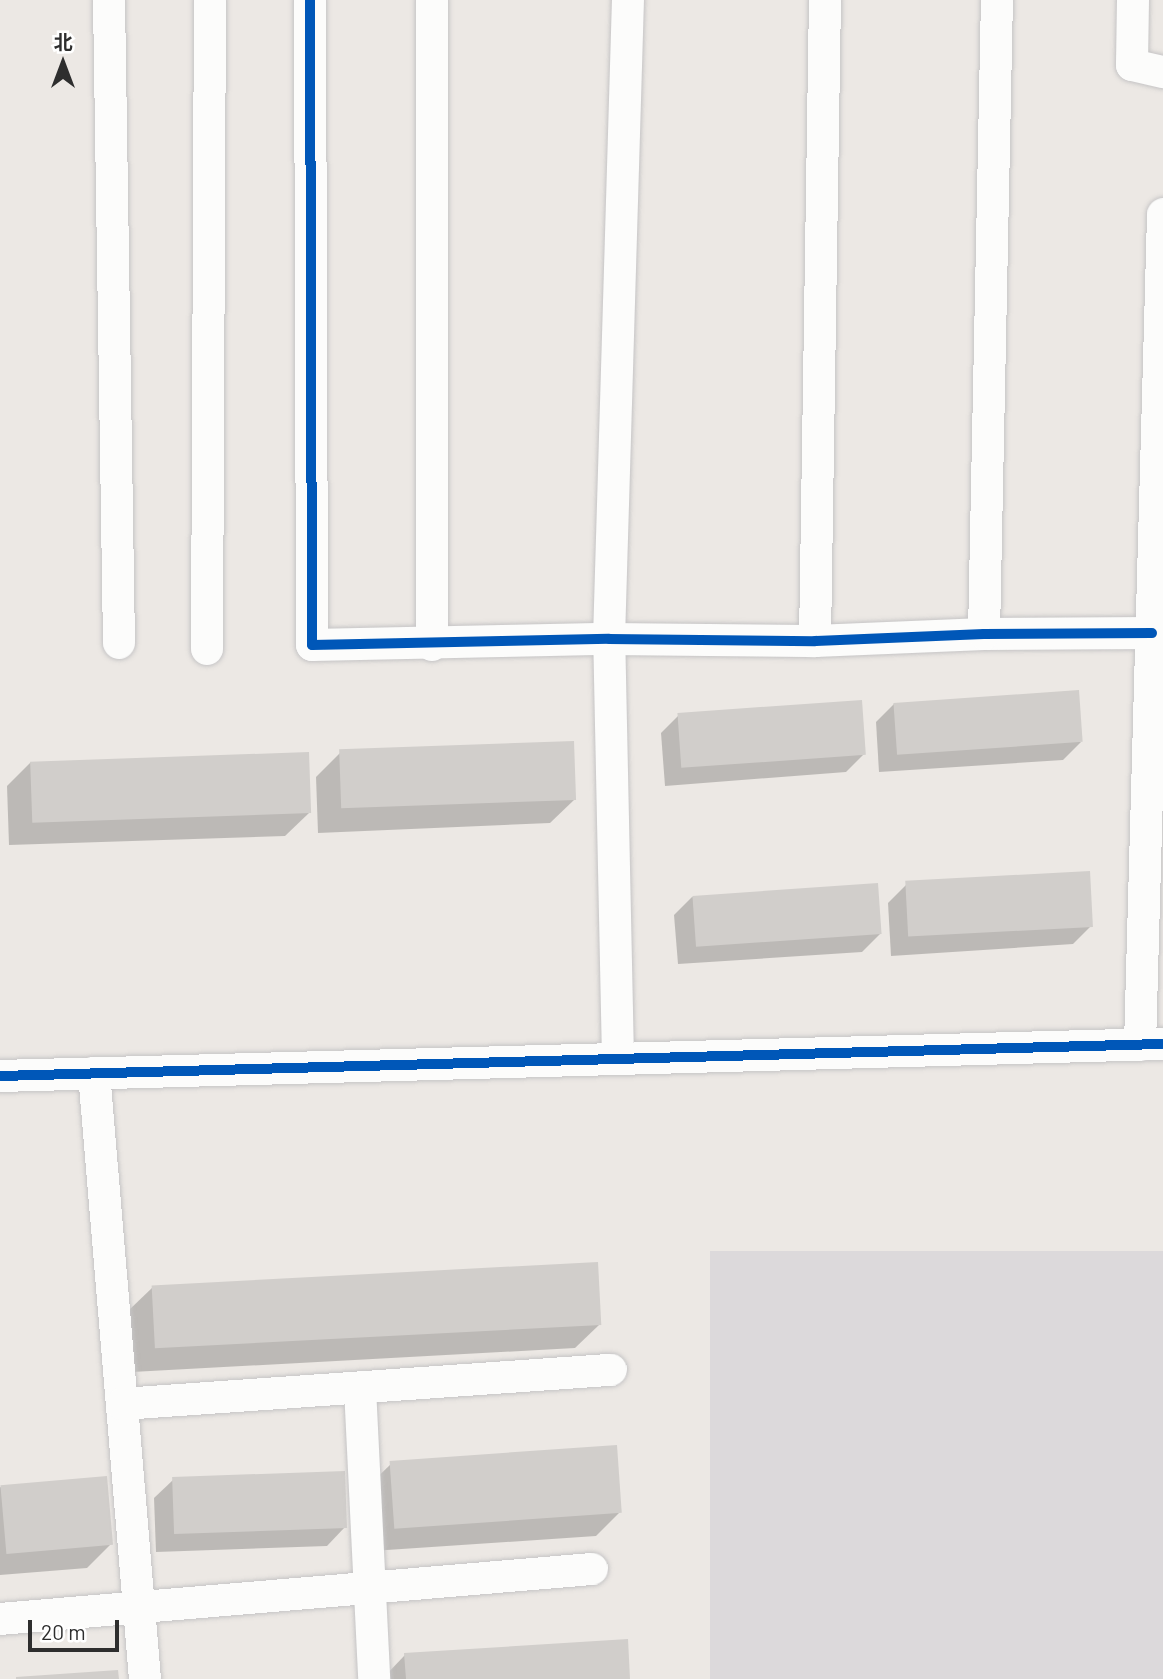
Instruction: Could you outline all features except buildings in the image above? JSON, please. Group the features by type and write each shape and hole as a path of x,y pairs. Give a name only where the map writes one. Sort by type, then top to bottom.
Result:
{"street":[{"path":"109,0 119,643"},
{"path":"207,649 210,0"},
{"path":"310,0 312,645 432,645 609,639 815,641 984,634 1152,633"},
{"path":"432,0 432,645"},
{"path":"618,1059 609,639 628,0"},
{"path":"815,641 825,0"},
{"path":"984,634 997,0"},
{"path":"1133,0 1132,65 1163,72"},
{"path":"0,1076 1151,1044 1152,633 1163,214"},
{"path":"94,1073 145,1679"},
{"path":"122,1404 611,1370"},
{"path":"360,1388 374,1679"},
{"path":"0,1619 592,1569"}],"shaded area":[{"path":"710,1251 1163,1251 1163,1679 710,1679"}],"cycle path":[{"path":"310,0 312,645 609,639 815,641 984,634 1152,633"},
{"path":"0,1076 1163,1044"}]}
